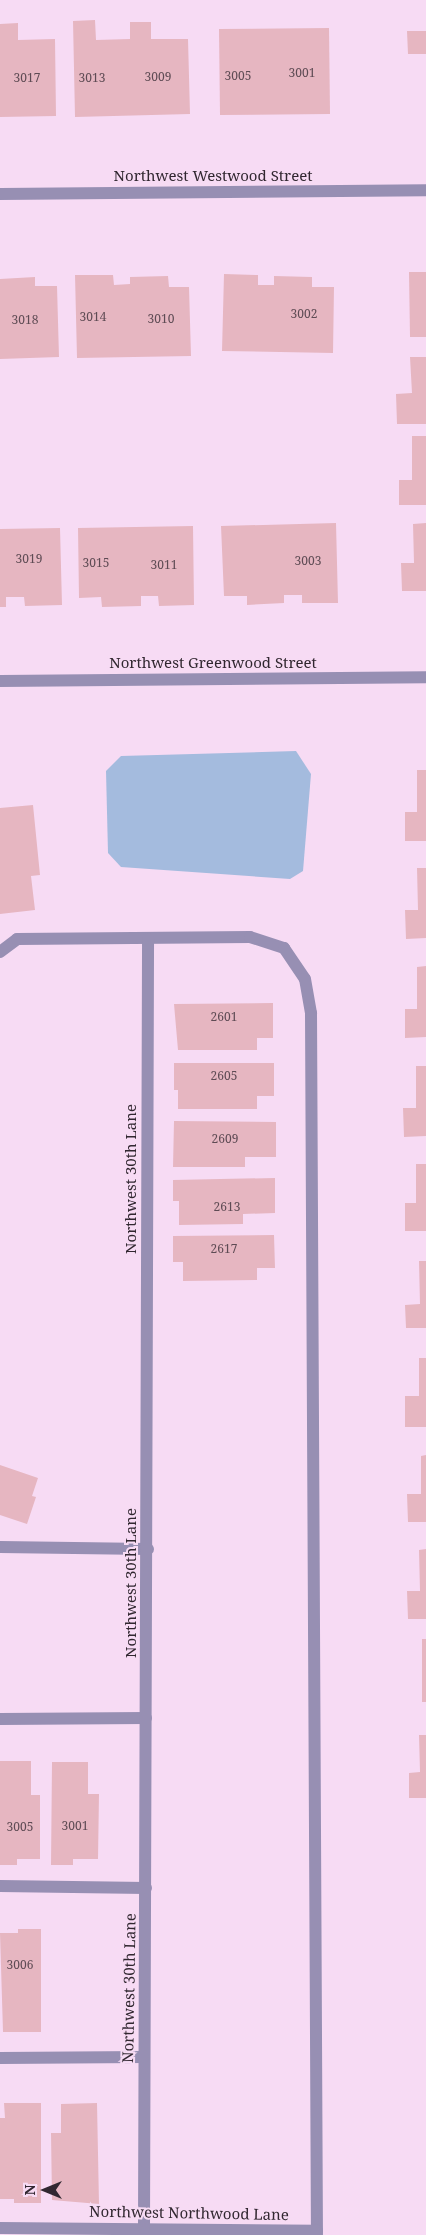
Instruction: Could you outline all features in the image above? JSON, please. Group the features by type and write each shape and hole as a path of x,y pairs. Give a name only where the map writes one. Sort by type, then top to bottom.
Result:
{"street":[{"name":"Northwest Westwood Street","path":"0,194 426,190"},
{"name":"Northwest Greenwood Street","path":"0,681 426,677"},
{"path":"0,952 17,939 250,938 284,948 305,979 311,1013 317,2233"},
{"name":"Northwest 30th Lane","path":"144,2228 148,1549 148,939"},
{"path":"0,1547 148,1549"},
{"path":"0,1719 146,1718"},
{"path":"0,1886 146,1888"},
{"path":"0,2058 144,2058"},
{"name":"Northwest Northwood Lane","path":"0,2228 144,2228 317,2233"}],"water":[{"path":"296,751 311,774 303,871 290,879 121,867 108,853 106,771 121,756"}],"building":[{"path":"95,20 96,40 130,39 130,22 151,22 151,39 188,39 190,114 75,117 73,21"},
{"path":"18,23 18,40 55,39 56,116 0,117 0,24"},
{"path":"329,28 330,114 220,115 219,29"},
{"path":"407,31 426,31 426,54 408,54"},
{"path":"409,272 426,272 426,337 410,337"},
{"path":"224,274 258,275 258,285 274,285 274,276 312,277 312,287 334,287 333,353 222,351"},
{"path":"75,275 113,275 114,285 130,284 130,277 168,276 169,287 189,287 191,356 77,358"},
{"path":"35,277 35,286 57,286 59,357 0,359 0,279"},
{"path":"410,357 426,357 426,424 397,424 396,394 412,393"},
{"path":"412,436 426,436 426,505 399,505 399,480 412,480"},
{"path":"336,523 338,603 302,603 302,595 284,595 284,603 247,605 247,596 224,596 221,526"},
{"path":"426,523 426,591 402,591 401,563 414,563 413,524"},
{"path":"193,526 194,605 159,606 158,596 141,596 141,606 102,607 101,597 79,598 78,528"},
{"path":"60,528 62,605 25,606 24,597 6,597 6,607 0,607 0,529"},
{"path":"417,770 426,770 426,841 405,841 405,812 417,812"},
{"path":"33,805 40,875 31,876 35,910 0,914 0,808"},
{"path":"417,868 426,868 426,938 406,939 405,910 418,910"},
{"path":"426,966 426,1037 405,1038 405,1009 417,1009 417,967"},
{"path":"273,1003 273,1038 257,1038 257,1050 178,1050 174,1004"},
{"path":"174,1063 274,1063 274,1096 257,1096 257,1109 178,1109 178,1090 174,1090"},
{"path":"416,1066 426,1066 426,1136 404,1137 403,1108 416,1108"},
{"path":"174,1121 276,1122 276,1157 245,1157 245,1167 173,1167"},
{"path":"416,1164 426,1164 426,1231 405,1231 405,1203 416,1203"},
{"path":"275,1178 275,1213 243,1214 243,1224 179,1225 179,1201 173,1201 173,1180"},
{"path":"274,1235 275,1268 257,1268 257,1280 183,1281 183,1262 173,1262 173,1236"},
{"path":"419,1261 426,1261 426,1328 406,1328 405,1305 420,1304"},
{"path":"419,1358 426,1358 426,1427 405,1427 405,1396 419,1396"},
{"path":"426,1455 426,1522 408,1522 407,1494 421,1494 421,1456"},
{"path":"0,1465 38,1478 32,1496 36,1497 27,1524 0,1515"},
{"path":"426,1549 426,1619 408,1619 407,1591 420,1591 419,1550"},
{"path":"422,1639 426,1639 426,1702 422,1702"},
{"path":"419,1735 426,1735 426,1798 409,1798 409,1773 420,1772"},
{"path":"0,1761 31,1761 31,1795 40,1795 40,1859 17,1859 17,1865 0,1865"},
{"path":"52,1762 88,1762 88,1794 99,1794 98,1859 73,1859 73,1865 51,1865"},
{"path":"18,1929 41,1929 41,2032 3,2032 0,1933 18,1933"},
{"path":"4,2103 41,2103 41,2203 14,2203 14,2199 0,2199 0,2118 5,2118"},
{"path":"97,2103 99,2204 52,2200 51,2133 61,2133 61,2104"}]}
